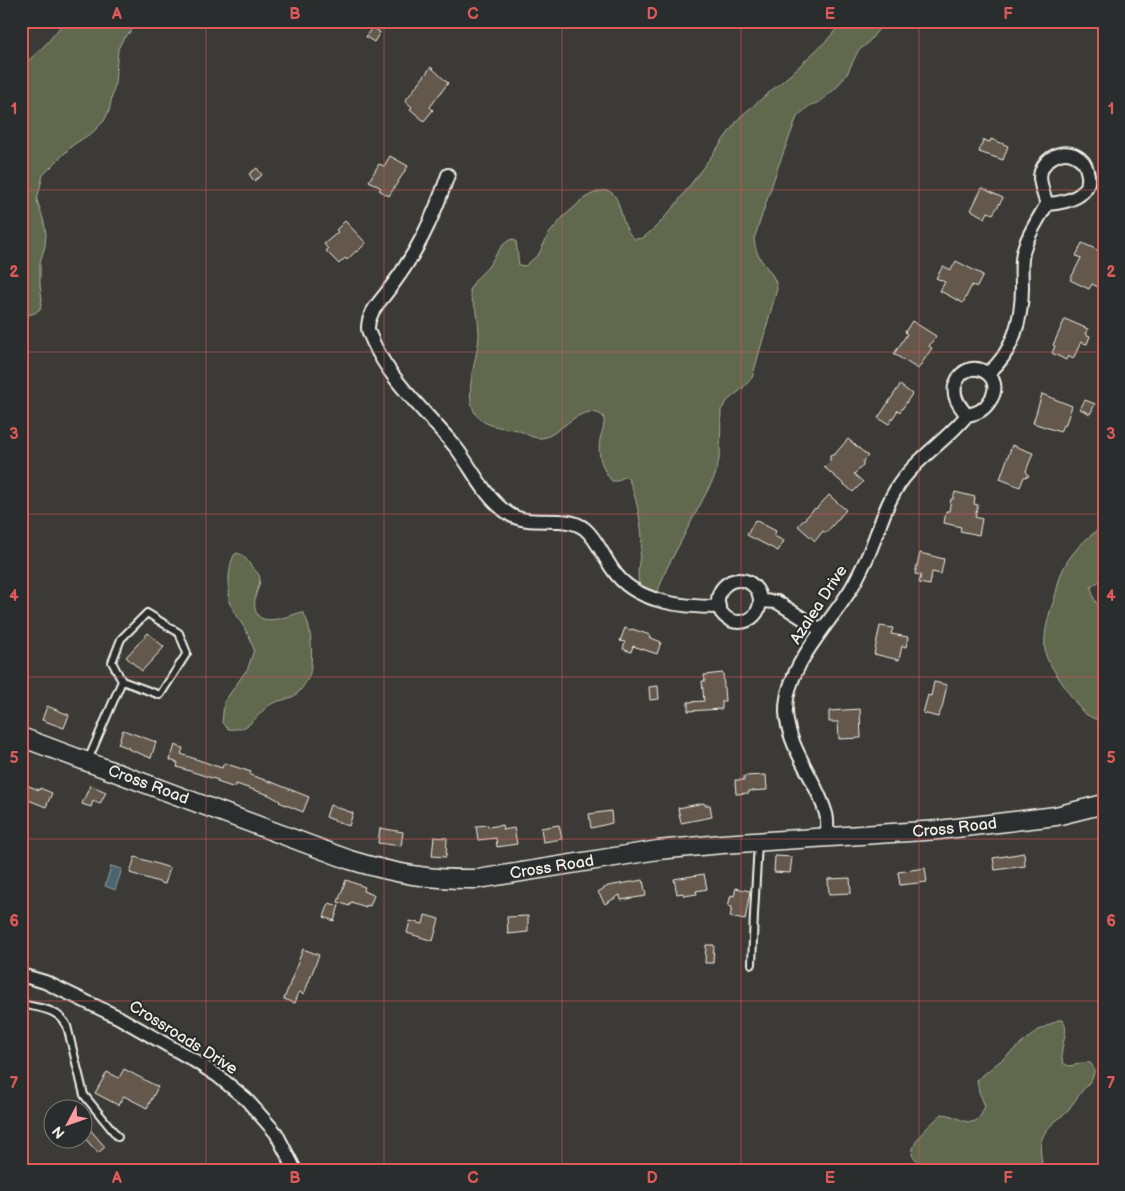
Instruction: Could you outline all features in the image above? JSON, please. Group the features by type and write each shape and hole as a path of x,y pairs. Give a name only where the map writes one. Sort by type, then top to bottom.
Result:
{"street":[{"path":"967,415 958,406 955,394 957,380 970,369 980,369 988,373 999,364 1016,330 1022,290 1024,249 1047,204 1040,177 1043,166 1052,156 1064,152 1076,156 1086,165 1089,177 1086,189 1076,198 1060,204 1047,204"},
{"path":"448,175 423,239 403,272 369,317 368,330 395,379 406,394 441,429 482,487 509,514 522,519 567,522 584,528 614,572 637,593 662,601 693,607 719,607"},
{"name":"Azalea Drive","path":"827,836 826,815 817,789 789,734 786,698 789,687 821,630 849,593 866,562 888,504 901,481 967,415 980,412 990,400 995,385 988,373"},
{"path":"743,580 755,588 759,594 760,601 756,613 746,621 739,622 727,618 719,607 720,593 729,582 743,580"},
{"path":"760,601 777,602 821,630"},
{"name":"Cross Road","path":"21,737 350,860 387,871 420,877 448,879 478,879 658,850 827,836 939,830 1056,816 1104,804"},
{"name":"Crossroads Drive","path":"21,975 44,982 118,1017 218,1076 246,1099 276,1132 295,1170"}],"lane":[{"path":"147,613 179,633 187,653 160,695 122,681 112,662 121,639 147,613"},
{"path":"87,762 122,681"},
{"path":"752,964 758,842"},
{"path":"21,1004 53,1012 64,1020 84,1096 118,1137"}],"green space":[{"path":"65,21 141,21 123,39 118,49 115,83 109,111 104,121 93,132 73,145 43,175 37,200 46,234 45,246 40,262 42,299 40,309 35,313 21,317 21,68 48,42"},
{"path":"843,21 885,21 867,44 858,51 847,74 835,89 820,102 809,106 797,117 754,239 758,254 776,282 777,289 752,378 728,400 721,410 720,455 715,476 666,570 657,593 650,599 644,594 638,580 642,534 638,508 631,484 628,478 624,477 617,481 612,481 605,472 601,461 599,445 604,425 603,416 594,412 577,416 554,433 539,438 517,430 491,425 480,419 473,410 471,385 479,333 477,313 470,289 506,242 512,239 516,241 519,265 525,266 539,254 548,235 563,217 580,201 596,193 606,191 613,194 618,202 628,231 635,239 643,238 658,225 677,203 740,117 791,74 828,39"},
{"path":"1104,526 1104,578 1091,587 1096,602 1104,608 1104,724 1084,713 1058,676 1046,656 1045,635 1064,567 1079,547"},
{"path":"237,553 245,558 260,578 255,599 255,609 258,616 270,620 302,612 310,632 311,667 309,676 295,696 271,704 251,723 242,728 228,729 222,723 224,702 248,668 254,650 249,636 229,602 231,563 234,555"},
{"path":"1058,1020 1063,1020 1066,1028 1062,1052 1063,1063 1069,1066 1089,1062 1094,1069 1094,1073 1068,1110 1049,1127 1044,1135 1040,1147 1042,1170 936,1170 923,1165 912,1155 915,1143 919,1137 942,1114 967,1122 977,1120 985,1106 979,1092 977,1080 1037,1031"}],"water":[{"path":"111,866 122,869 115,890 105,886"}],"building":[{"path":"372,27 380,32 374,42 366,37"},
{"path":"431,67 448,83 430,107 433,110 424,121 410,109 412,107 405,101"},
{"path":"991,139 1008,146 1003,160 979,152 983,140 990,142"},
{"path":"390,156 408,166 389,196 379,190 381,188 369,181 379,164 384,166"},
{"path":"257,168 262,175 254,181 249,174"},
{"path":"982,188 1003,198 993,214 988,212 985,218 971,210"},
{"path":"345,221 366,243 347,260 345,258 339,264 326,251 328,249 324,244 338,232 336,230"},
{"path":"1082,243 1104,253 1104,267 1101,274 1103,275 1098,287 1092,284 1089,289 1070,280 1081,258 1076,256"},
{"path":"956,261 983,275 977,287 972,285 963,303 940,291 945,282 936,278 943,266 951,270"},
{"path":"1065,319 1088,329 1085,334 1090,336 1087,344 1081,342 1073,359 1068,356 1066,360 1052,353 1055,346 1053,345"},
{"path":"912,321 936,336 929,346 932,348 918,369 894,354 907,334 905,332"},
{"path":"900,385 912,394 889,424 878,418"},
{"path":"1042,394 1072,406 1065,426 1063,425 1060,432 1033,423"},
{"path":"1085,400 1095,404 1090,414 1080,409"},
{"path":"848,439 868,456 863,461 863,466 854,474 863,482 853,492 824,467 830,461 830,456 835,454"},
{"path":"1012,445 1033,453 1026,471 1029,476 1024,477 1020,487 1000,479"},
{"path":"955,492 975,497 974,504 978,505 975,517 982,519 979,535 960,531 961,527 944,523 946,511 949,511 951,499 953,499"},
{"path":"829,495 846,510 826,533 823,531 815,541 798,526"},
{"path":"755,520 776,531 774,536 784,541 778,551 747,535"},
{"path":"920,553 944,559 941,574 932,572 930,585 919,583 921,575 915,574"},
{"path":"880,626 893,628 891,634 908,637 906,647 902,646 899,660 874,654"},
{"path":"625,628 650,635 649,637 661,642 657,654 633,646 631,652 623,649 625,642 620,641"},
{"path":"148,633 164,647 142,671 126,657"},
{"path":"723,673 725,701 722,701 722,709 688,711 688,702 704,701 702,681 705,681 704,675"},
{"path":"934,682 947,685 938,717 923,713 928,695 931,696"},
{"path":"658,686 659,699 650,700 649,687"},
{"path":"47,706 69,715 64,728 42,720"},
{"path":"860,709 861,738 839,739 838,722 829,722 829,711"},
{"path":"123,730 156,742 151,758 118,744"},
{"path":"175,745 183,748 181,754 222,768 224,763 251,772 250,775 309,797 303,812 279,802 269,795 236,784 235,788 217,782 218,780 177,767 178,763 170,760"},
{"path":"766,775 767,790 736,794 735,780 744,780 744,776"},
{"path":"21,783 52,793 46,807 21,797"},
{"path":"90,785 106,792 100,804 93,801 91,807 82,804"},
{"path":"704,803 705,805 710,805 712,817 681,823 678,808"},
{"path":"330,805 353,813 349,826 326,817"},
{"path":"611,811 612,823 591,828 589,814"},
{"path":"488,825 488,827 502,825 503,830 514,828 517,844 497,847 496,838 478,840 476,826"},
{"path":"559,825 562,839 543,842 541,828"},
{"path":"380,828 403,832 401,846 378,843"},
{"path":"434,837 447,838 446,857 432,856"},
{"path":"1024,853 1025,866 995,870 993,858"},
{"path":"775,856 792,857 790,873 774,872"},
{"path":"135,857 170,868 165,884 130,873"},
{"path":"925,868 927,882 900,885 898,872"},
{"path":"704,874 707,889 696,891 697,894 684,896 683,893 677,894 674,879"},
{"path":"850,878 851,893 829,894 828,879"},
{"path":"346,880 365,887 363,891 374,895 370,906 366,905 366,907 351,902 349,906 338,902"},
{"path":"643,880 646,896 621,900 620,895 605,904 598,892 608,886"},
{"path":"736,888 750,891 745,920 730,917 732,907 728,906 731,895 734,896"},
{"path":"329,903 339,906 334,921 324,917"},
{"path":"425,915 439,919 433,941 407,933 410,921 423,924"},
{"path":"528,916 528,932 508,934 507,917"},
{"path":"706,945 714,945 713,963 705,963"},
{"path":"303,949 319,955 304,994 299,992 295,1003 284,999"},
{"path":"124,1069 158,1087 147,1108 124,1096 118,1105 95,1093 107,1072 119,1078"},
{"path":"92,1132 105,1147 98,1153 92,1146"}]}
